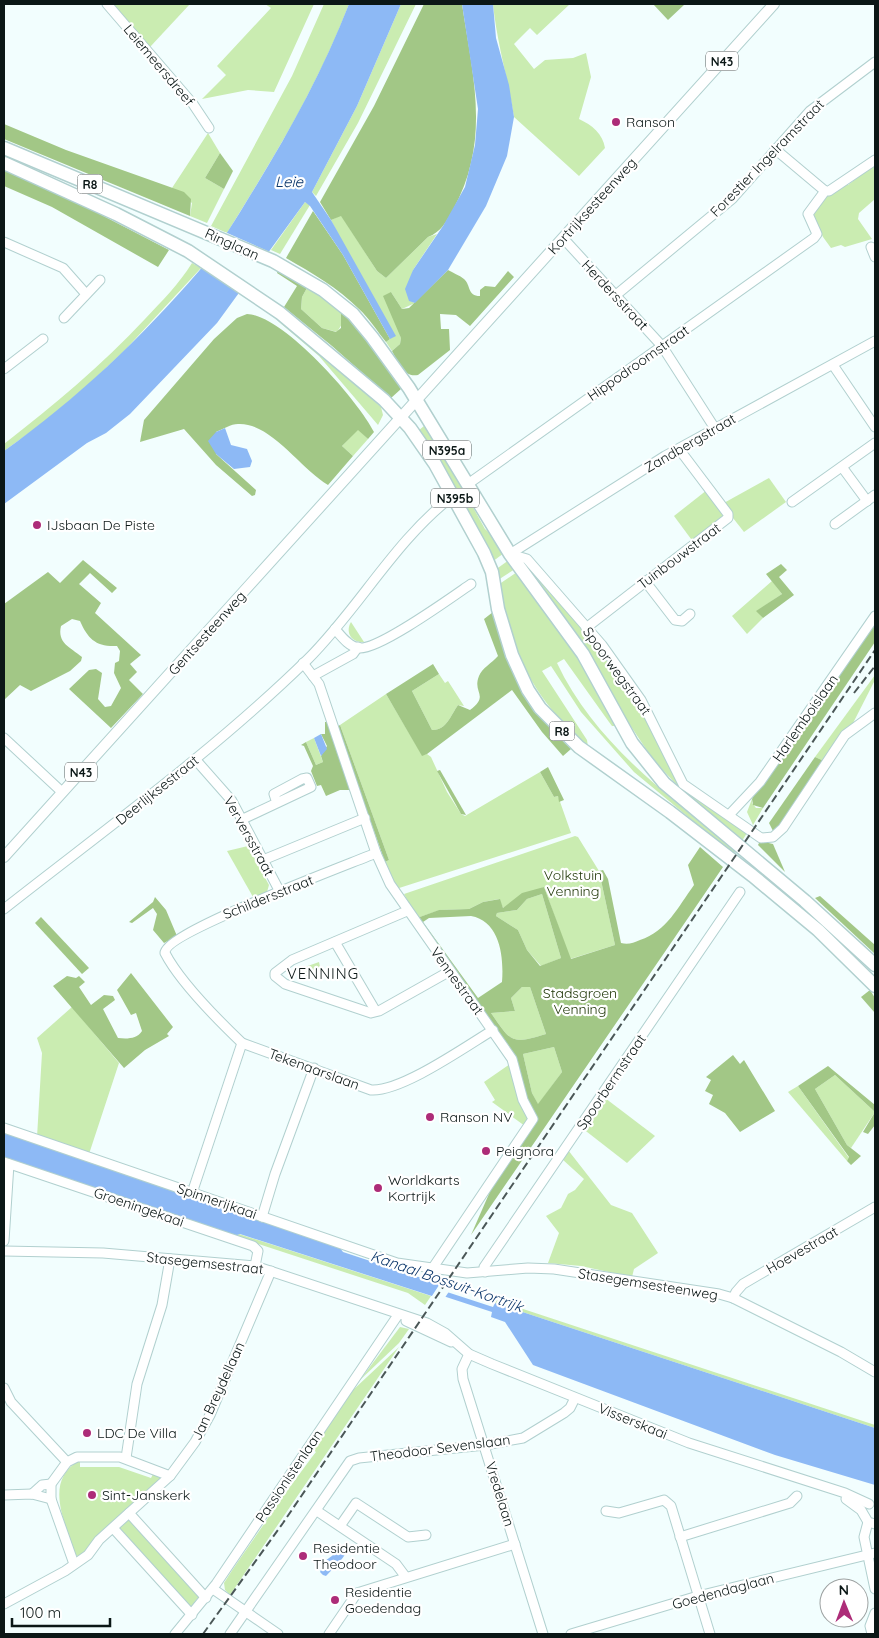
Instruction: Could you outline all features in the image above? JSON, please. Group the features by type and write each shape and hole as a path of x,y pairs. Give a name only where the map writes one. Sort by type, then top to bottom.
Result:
{"highway":[{"name":"Ringlaan","path":"4,148 177,219 273,261 323,290 358,320 405,382 413,405"},
{"name":"Ringlaan","path":"4,163 168,239 280,313 384,400 400,418"},
{"name":"N395a","path":"413,405 468,484 510,554"},
{"name":"N395b","path":"400,418 435,464 454,495 492,572"},
{"path":"510,554 583,654 632,742 664,783 805,901 875,965"},
{"name":"R8","path":"492,572 498,609 512,656 528,690 553,722 586,752 670,812 754,876 818,930 875,986"}],"main road":[{"name":"Kortrijksesteenweg","path":"413,405 774,4"},
{"name":"Gentsesteenweg","path":"4,857 413,405"}],"street":[{"name":"Leiemeersdreef","path":"107,4 193,104 209,128"},
{"name":"Forestier Ingelramstraat","path":"616,295 722,208 818,104 875,62"},
{"path":"775,150 825,192 875,160"},
{"name":"Hippodroomstraat","path":"468,484 817,234 808,214 825,192"},
{"name":"Herdersstraat","path":"563,238 662,346 714,427"},
{"path":"4,242 63,268 86,294"},
{"path":"871,247 875,257"},
{"path":"64,318 100,280"},
{"path":"4,369 43,338"},
{"name":"Zandbergstraat","path":"510,554 528,541 714,427 875,341"},
{"path":"833,365 875,427"},
{"path":"792,502 875,443"},
{"name":"Tuinbouwstraat","path":"586,628 728,518 728,514 679,449"},
{"path":"842,467 867,501"},
{"path":"358,648 353,654 313,676 303,664 334,629 419,524 454,495"},
{"path":"834,524 875,495"},
{"name":"Spoorwegstraat","path":"510,554 527,559 602,645 641,700 684,784 762,838 773,837 782,828 845,735 875,713"},
{"path":"645,582 675,620 682,621 690,614"},
{"path":"334,629 348,643 358,648 366,647 411,624 471,584"},
{"name":"Harlemboislaan","path":"729,815 748,798 760,782 875,616"},
{"name":"Deerlijksestraat","path":"4,909 142,803 257,708 303,664"},
{"name":"Vennestraat","path":"313,676 322,693 376,853 390,884 512,1059 523,1100 533,1119 432,1269"},
{"path":"4,738 62,792"},
{"name":"Verversstraat","path":"195,759 232,801 280,892"},
{"path":"243,819 277,803"},
{"path":"263,860 365,818"},
{"name":"Schildersstraat","path":"164,951 169,945 205,924 376,853"},
{"name":"Spoorbermstraat","path":"485,1272 484,1267 740,892"},
{"path":"407,911 292,960 275,974 285,984 366,1012 379,1010 450,971"},
{"path":"335,942 374,1010"},
{"name":"Tekenaarslaan","path":"164,951 183,978 225,1028 242,1043 371,1090 381,1090 402,1083 493,1030"},
{"path":"192,1193 242,1043"},
{"path":"262,1217 275,1174 314,1068"},
{"name":"Spinnerijkaai","path":"4,1128 397,1263 432,1269"},
{"path":"4,1241 6,1163"},
{"name":"Groeningekaai","path":"6,1163 257,1249 255,1266"},
{"name":"Hoevestraat","path":"733,1298 744,1284 875,1207"},
{"name":"Stasegemsestraat","path":"4,1250 103,1254 255,1266 398,1315"},
{"path":"126,1458 137,1384 162,1304 170,1259"},
{"name":"Stasegemsesteenweg","path":"432,1269 467,1273 528,1268 554,1269 631,1282 704,1291 733,1298 841,1352 875,1372"},
{"name":"Jan Breydellaan","path":"4,1604 90,1553 99,1540 170,1476 195,1442 210,1416 271,1271"},
{"name":"Visserskaai","path":"398,1315 417,1319 436,1327 468,1354 575,1398 689,1443 872,1503"},
{"name":"Passionistenlaan","path":"176,1634 213,1589 398,1315"},
{"name":"Vredelaan","path":"468,1354 462,1369 463,1379 543,1634"},
{"path":"4,1388 11,1402 67,1462"},
{"name":"Theodoor Sevenslaan","path":"230,1634 317,1511 345,1467 354,1459 485,1445 523,1438 564,1413 570,1408 575,1398"},
{"path":"74,1564 51,1499 52,1484 67,1462 77,1457 126,1458 170,1476"},
{"path":"32,1494 42,1485 52,1484"},
{"name":"Visserskaai","path":"816,1485 855,1504 869,1520"},
{"path":"4,1495 32,1494 51,1499"},
{"path":"680,1538 790,1502 797,1496"},
{"path":"606,1511 619,1513 664,1500 671,1506 710,1634"},
{"path":"340,1526 356,1503 408,1537 426,1535"},
{"path":"872,1503 865,1508 869,1520 864,1537 871,1554 875,1589"},
{"path":"317,1511 396,1564 405,1576"},
{"path":"129,1513 206,1598"},
{"path":"113,1528 192,1615"},
{"path":"329,1634 357,1592 515,1544"},
{"name":"Goedendaglaan","path":"571,1634 698,1596 871,1554"},
{"path":"213,1589 278,1634"},
{"path":"872,1634 870,1626 875,1614"}],"green space":[{"path":"110,4 190,4 150,47"},
{"path":"265,4 314,4 274,92 248,90 202,99 226,75 217,66 271,8"},
{"path":"324,4 349,4 309,93 278,149 227,233 211,226 292,76"},
{"path":"401,4 416,4 358,123 316,196 312,192 357,106"},
{"path":"424,4 462,4 471,58 476,108 472,159 465,184 453,210 440,229 428,237 386,278 377,271 341,216 331,220 320,202 374,106"},
{"path":"493,4 570,4 537,35 530,28 514,44 534,69 545,60 573,58 586,53 591,77 579,119 596,130 602,138 605,148 579,176 514,117"},
{"path":"653,4 685,4 668,20"},
{"path":"4,124 66,150 184,192 191,199 190,216 4,139"},
{"path":"208,133 220,153 205,178 224,189 207,223 190,216 192,203 172,188"},
{"path":"220,153 233,171 224,189 205,178"},
{"path":"875,164 875,199 859,213 858,219 872,239 845,247 841,245 831,248 823,237 812,213 826,195 846,183 848,185"},
{"path":"4,170 88,208 169,250 158,267 52,207 4,186"},
{"path":"305,202 310,205 280,254 271,250"},
{"path":"313,211 343,255 390,339 386,342 366,316 351,301 324,281 286,258"},
{"path":"341,215 377,271 386,278 428,237 437,234 413,270 409,300 415,303 402,309 391,292 401,338 400,344 392,351 386,342 390,339 331,220"},
{"path":"192,263 201,268 125,350 47,420 4,451 4,444 77,384 129,336 170,292"},
{"path":"278,270 308,286 302,297 301,309 322,328 336,332 341,328 341,311 368,341 401,389 391,398 284,307 297,286 277,273"},
{"path":"448,270 464,279 471,292 476,296 480,296 480,290 485,286 495,287 508,271 514,277 470,326 456,315 440,314 441,329 449,329 450,350 418,375 409,374 399,364 392,351 400,344 401,338 383,296 391,292 402,309 409,308"},
{"path":"308,286 341,311 342,324 337,332 322,328 301,309 302,297"},
{"path":"247,314 262,318 280,328 299,343 336,381 374,432 368,439 358,430 342,446 353,456 328,485 273,438 262,430 250,425 235,424 216,432 216,454 256,490 255,495 252,496 216,465 184,429 140,442 144,420 214,339 237,318"},
{"path":"272,316 321,354 381,407 383,415 378,425 319,356"},
{"path":"424,426 453,471 485,529 493,536 504,553 492,562 418,431"},
{"path":"358,429 368,439 353,456 342,446"},
{"path":"769,478 786,502 744,532 722,504"},
{"path":"707,490 726,516 694,543 674,516"},
{"path":"83,560 117,588 112,593 90,573 79,584 101,603 95,613 141,655 130,664 137,672 129,680 143,694 111,728 69,689 89,670 96,669 102,673 98,699 105,707 111,706 121,688 114,673 115,663 119,661 120,651 117,646 103,645 94,641 86,633 80,621 72,619 61,626 60,632 63,641 82,657 81,661 70,671 31,691 20,685 4,700 4,604 48,572 60,583"},
{"path":"509,560 515,569 498,580 495,570"},
{"path":"528,564 604,653 642,707 675,777 747,833 742,841 683,791 654,761 622,713 588,651 533,573 525,566"},
{"path":"781,564 787,570 779,577 794,595 763,618 756,611 782,594 766,574"},
{"path":"517,572 565,635 616,726 612,726 564,659 557,663 573,692 591,718 635,766 685,810 736,850 733,854 634,772 581,712 551,666 542,671 587,740 588,747 552,710 528,675 512,635 498,585"},
{"path":"772,581 782,594 757,611 763,618 747,634 732,616"},
{"path":"493,612 513,670 531,702 555,733 571,749 563,756 542,732 512,690 422,756 386,694 433,664 439,674 412,691 432,730 437,730 445,725 458,705 470,710 479,701 477,682 480,673 498,656 484,619"},
{"path":"875,618 875,642 763,808 753,805 752,799 756,792"},
{"path":"351,622 364,642 356,641 350,636 349,626"},
{"path":"439,674 445,683 448,681 464,706 458,705 445,725 437,730 432,730 412,691"},
{"path":"875,675 875,680 851,727 824,761 815,757"},
{"path":"386,694 422,755 427,754 431,757 447,792 461,814 465,816 540,772 554,797 558,796 571,833 396,889 385,862 389,860 340,725"},
{"path":"325,722 328,722 350,790 340,790 326,796 321,785 317,786 311,771 313,766 304,746 301,745 306,742 316,765 323,762 321,756 327,746 321,734 325,734"},
{"path":"340,725 389,860 385,862 337,727"},
{"path":"314,738 323,762 316,765 306,742"},
{"path":"815,757 824,761 777,829 773,831 769,823"},
{"path":"548,767 564,800 559,802 558,796 554,797 540,772"},
{"path":"440,770 466,815 461,814 437,771"},
{"path":"752,799 752,803 756,808 763,808 753,825 747,812"},
{"name":"Volkstuin Venning","path":"575,836 578,837 599,871 615,945 570,959 544,887 503,908 499,899 483,902 469,909 440,910 417,918 404,894"},
{"path":"760,841 773,844 785,872 758,845"},
{"path":"248,846 269,885 267,892 253,897 227,851"},
{"name":"Stadsgroen Venning","path":"700,847 723,867 471,1235 492,1187 536,1123 536,1119 524,1095 509,1046 417,918 439,910 469,909 483,902 500,899 503,908 522,893 544,887 571,959 615,945 599,871 603,870 608,879 621,943 628,944 658,931 677,910 694,885 688,865","holes":["542,894 561,958 540,966 527,950 518,930 496,916 497,913 517,910 527,899","471,916 481,919 488,925 494,932 501,951 502,982 478,998 423,922 429,918","522,987 530,987 546,1034 518,1040 503,1030 491,1013 515,1011 511,998","554,1047 562,1072 538,1104 532,1093 523,1054"]},
{"path":"542,894 561,958 541,966 527,950 518,930 496,916 497,913 517,910 527,899"},
{"path":"820,896 875,945 875,954 815,898"},
{"path":"155,897 166,910 177,936 164,943 153,930 157,914 153,908 132,923 129,922 153,902"},
{"path":"41,917 89,968 82,974 35,923"},
{"path":"319,962 322,976 304,976 302,968"},
{"path":"131,973 173,1027 167,1034 169,1036 145,1050 124,1068 53,986 67,976 76,978 79,976 85,982 79,987 91,1005 104,995 113,996 115,1000 103,1009 118,1038 132,1038 142,1031 136,1013 131,1015 117,990"},
{"path":"522,987 530,987 546,1034 518,1040 503,1030 491,1013 515,1011 511,998"},
{"path":"870,990 875,998 875,1013 861,997"},
{"path":"72,1007 119,1063 89,1154 37,1137 42,1053 37,1038"},
{"path":"554,1047 562,1072 538,1105 532,1093 523,1054"},
{"path":"733,1055 740,1064 744,1060 775,1111 740,1132 725,1113 709,1104 713,1095 705,1091 711,1080 706,1077"},
{"path":"510,1064 519,1100 528,1120 525,1126 492,1102 495,1100 484,1082"},
{"path":"828,1066 875,1105 875,1112 835,1075 815,1089 847,1145 861,1156 851,1165 847,1161 849,1157 798,1086"},
{"path":"835,1075 875,1112 851,1148 847,1145 815,1089"},
{"path":"798,1086 849,1158 847,1161 788,1092"},
{"path":"605,1098 655,1136 627,1163 582,1128"},
{"path":"875,1112 875,1125 868,1134 863,1132"},
{"path":"568,1150 611,1205 632,1213 658,1253 634,1269 632,1277 581,1266 548,1263 559,1233 546,1216 561,1208 568,1194 575,1190 584,1179 562,1159"},
{"path":"239,1234 431,1296 425,1305 408,1293 234,1236"},
{"path":"496,1300 875,1425 875,1428 495,1303"},
{"path":"400,1327 409,1329 399,1343 360,1380"},
{"path":"399,1347 230,1595 225,1590 224,1583 275,1507 274,1504 284,1495 316,1452 312,1449 352,1391"},
{"path":"80,1460 80,1467 119,1467 151,1478 154,1472 161,1479 143,1493 91,1548 77,1556 72,1550 73,1548 65,1525 60,1501 60,1489 62,1478 69,1468"},
{"path":"129,1519 200,1595 190,1608 118,1527"}],"water":[{"name":"Leie","path":"349,4 401,4 357,106 312,192 331,220 396,336 390,339 343,255 310,206 305,202 217,323 130,414 106,433 87,443 4,504 4,451 57,410 107,367 177,296 207,261 236,219 295,119 329,51"},
{"path":"462,4 493,4 496,38 509,85 514,117 507,156 486,206 448,270 415,303 409,301 405,289 413,270 443,226 465,187 475,145 478,109"},
{"path":"225,428 231,445 247,449 252,461 250,467 234,469 216,454 208,441 216,432"},
{"path":"321,734 327,749 321,756 314,738"},
{"path":"4,1133 340,1248 343,1252 446,1286 447,1292 493,1307 495,1303 875,1428 875,1485 775,1455 533,1365 505,1322 491,1317 492,1312 440,1295 438,1298 240,1234 234,1236 4,1157"},
{"path":"346,1541 349,1543 344,1557 326,1576 323,1575 320,1572 325,1561 340,1550"}],"pier":[{"path":"225,232 272,253 241,294 199,266"},
{"path":"441,1282 448,1285 447,1289 450,1290 444,1299 438,1301 430,1299"}],"railway":[{"path":"203,1634 283,1523 875,650"},
{"path":"854,693 875,666"}],"place":[{"name":"Ranson","path":"616,122"},
{"name":"IJsbaan De Piste","path":"37,525"},
{"name":"Ranson NV","path":"430,1117"},
{"name":"Peignora","path":"486,1151"},
{"name":"Worldkarts Kortrijk","path":"378,1188"},
{"name":"LDC De Villa","path":"87,1433"},
{"name":"Sint-Janskerk","path":"92,1495"},
{"name":"Residentie Theodoor","path":"303,1556"},
{"name":"Residentie Goedendag","path":"335,1600"}],"district":[{"name":"VENNING","path":"323,973"}],"water label":[{"name":"Kanaal Bossuit-Kortrijk","path":"447,1281"}]}
